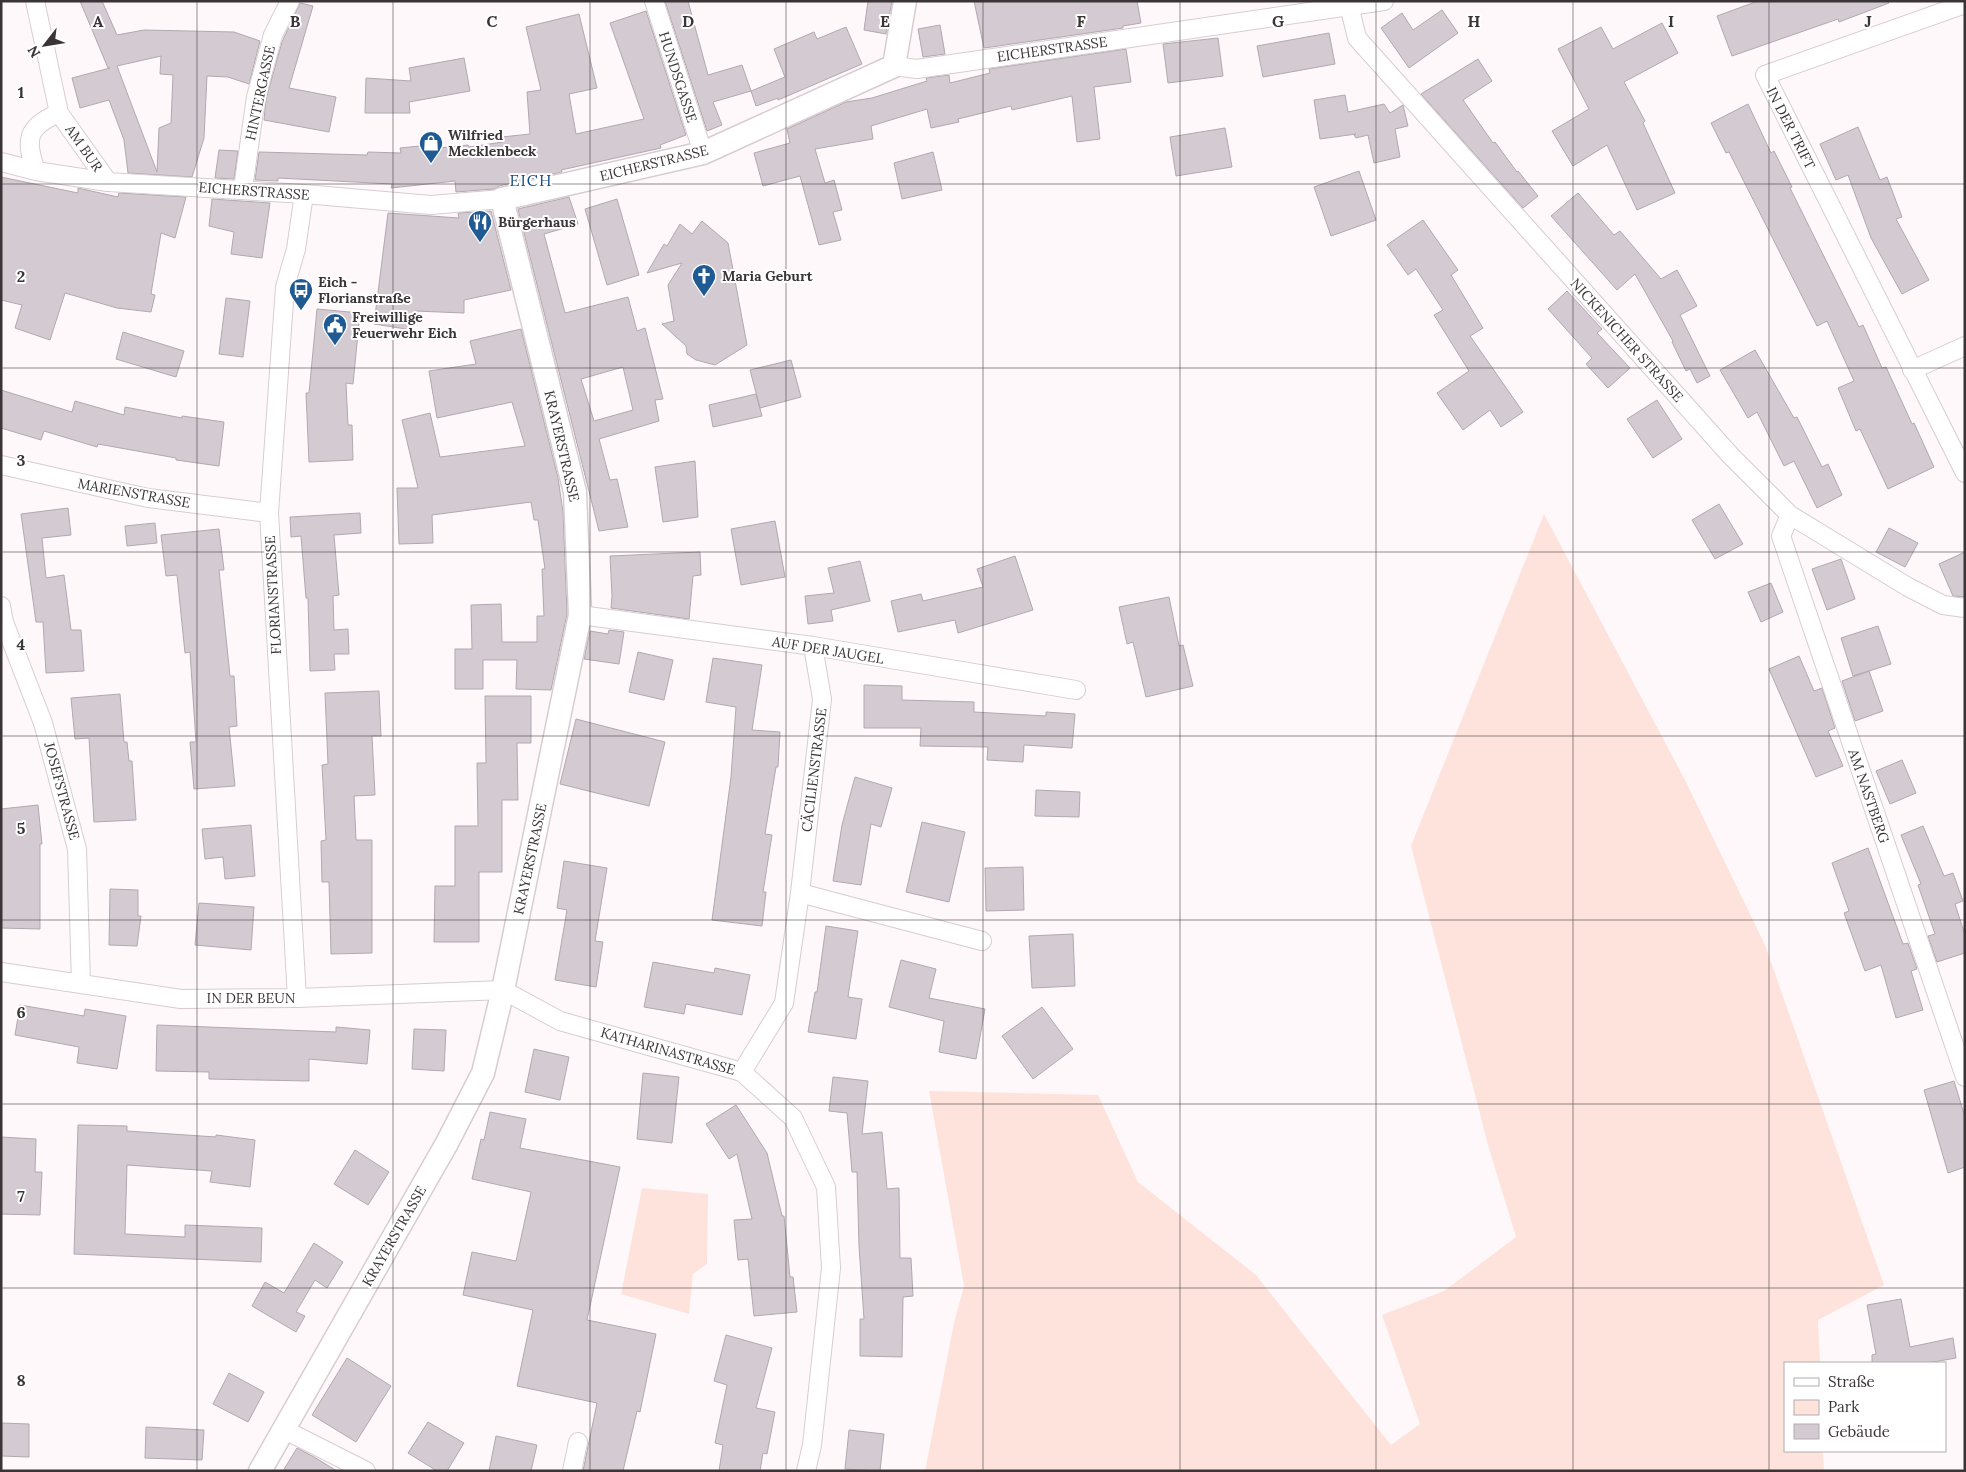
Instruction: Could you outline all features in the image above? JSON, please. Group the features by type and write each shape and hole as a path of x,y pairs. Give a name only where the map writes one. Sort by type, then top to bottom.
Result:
{"street":[{"name":"AM BUR","path":"35,1 59,114 108,182"},
{"name":"HINTERGASSE","path":"242,189 256,97 273,35 290,1"},
{"name":"HUNDSGASSE","path":"654,1 703,153"},
{"path":"894,66 905,1"},
{"name":"EICHERSTRASSE","path":"1,162 36,171 108,182 242,189 431,205 502,199 703,153 894,66 917,69 1384,1"},
{"name":"IN DER TRIFT","path":"1965,4 1765,75 1965,473"},
{"name":"NICKENICHER STRASSE","path":"1349,5 1357,38 1731,456 1790,515 1908,587 1943,605 1965,608"},
{"name":"AM BUR","path":"36,171 28,150 32,132 44,120 59,114"},
{"name":"FLORIANSTRASSE","path":"297,998 269,513 285,288 296,249 304,194"},
{"name":"KRAYERSTRASSE","path":"260,1471 447,1143 483,1073 503,990 580,614 575,492 502,199"},
{"path":"1912,370 1965,346"},
{"name":"MARIENSTRASSE","path":"1,465 148,498 269,513"},
{"name":"AM NASTBERG","path":"1790,515 1781,536 1965,1077"},
{"name":"JOSEFSTRASSE","path":"1,606 4,622 43,723 77,849 81,983"},
{"name":"AUF DER JAUGEL","path":"580,614 813,646 1076,690"},
{"name":"CÄCILIENSTRASSE","path":"742,1072 784,1003 800,893 822,699 813,646"},
{"path":"800,893 982,941"},
{"name":"IN DER BEUN","path":"1,972 181,999 297,998 503,990"},
{"name":"KATHARINASTRASSE","path":"503,990 560,1021 742,1072 793,1118 826,1187 831,1268 812,1445 806,1471"},
{"path":"283,1429 366,1471"},
{"path":"572,1471 578,1442"}],"green space":[{"path":"1544,514 1685,780 1765,945 1884,1285 1818,1320 1820,1362 1784,1362 1784,1452 1823,1452 1824,1471 925,1471 954,1323 964,1286 929,1091 1098,1095 1138,1182 1256,1275 1391,1445 1420,1424 1382,1315 1444,1291 1516,1237 1488,1145 1411,846"},
{"path":"642,1188 708,1194 707,1264 693,1274 689,1314 621,1294"}],"building":[{"path":"80,1 102,1 117,35 144,30 234,32 260,41 249,84 228,77 207,76 204,138 192,177 128,173 124,140 109,100 80,108 72,78 110,68 108,68","holes":["161,56 160,74 173,75 171,123 159,128 157,172 117,66"]},
{"path":"665,1 688,1 708,75 742,65 751,91 713,102 722,125 707,131"},
{"path":"868,1 892,1 886,34 864,30"},
{"path":"974,1 1137,1 1141,23 1123,26 1123,28 984,48"},
{"path":"1758,1 1888,1 1889,3 1839,22 1838,19 1732,56 1717,16"},
{"path":"300,3 313,6 289,88 336,97 329,132 264,120 266,99 282,42"},
{"path":"1442,10 1458,33 1409,68 1381,28 1402,13 1413,30"},
{"path":"646,11 686,135 660,145 661,148 561,170 562,172 499,186 494,189 456,192 455,181 391,188 392,184 278,178 278,181 255,180 259,152 367,155 368,152 401,153 400,148 439,144 439,148 468,145 469,147 503,142 502,137 530,134 527,92 541,90 526,27 579,14 597,88 569,94 576,134 644,119 610,23"},
{"path":"1662,23 1678,53 1624,82 1645,121 1643,123 1675,193 1637,210 1607,145 1573,166 1552,131 1589,109 1558,49 1601,27 1613,49"},
{"path":"940,25 945,54 923,57 918,29"},
{"path":"846,27 862,64 778,100 778,98 756,106 751,91 785,77 774,49 814,32 817,39"},
{"path":"1329,33 1335,64 1263,77 1257,46"},
{"path":"1218,38 1223,76 1168,83 1163,44"},
{"path":"1126,49 1131,82 1094,87 1100,139 1077,142 1072,96 1012,110 1011,106 958,119 959,122 931,128 927,109 871,126 873,139 815,149 825,183 834,180 842,210 833,212 841,240 819,245 800,176 763,186 754,153 790,143 787,129 846,102 872,98 927,81 926,78 949,75 950,83 990,73 989,69"},
{"path":"464,58 470,91 409,102 410,113 365,113 366,78 411,81 409,68"},
{"path":"1478,59 1492,81 1463,100 1493,143 1495,142 1538,196 1523,208 1421,94"},
{"path":"1345,95 1348,112 1384,104 1390,113 1403,105 1408,126 1395,129 1400,157 1374,163 1368,135 1356,138 1354,135 1356,134 1320,139 1314,100"},
{"path":"1748,104 1771,153 1774,151 1792,187 1790,188 1859,327 1863,325 1882,368 1886,367 1934,467 1888,489 1860,429 1856,431 1838,388 1854,381 1827,321 1817,326 1729,152 1726,153 1711,123"},
{"path":"1858,127 1880,180 1887,177 1902,217 1896,219 1929,280 1902,294 1871,238 1848,175 1836,180 1820,144"},
{"path":"1225,128 1232,167 1176,176 1170,137"},
{"path":"219,150 238,151 234,179 215,178"},
{"path":"933,152 942,190 902,199 894,163"},
{"path":"1359,171 1376,220 1331,236 1314,187"},
{"path":"1,177 78,193 78,188 118,197 119,193 186,197 175,238 161,233 151,294 155,295 151,312 117,308 65,293 50,340 15,328 22,305 1,300"},
{"path":"1578,193 1614,235 1620,231 1661,279 1677,270 1697,306 1680,315 1710,376 1697,383 1690,369 1686,371 1673,341 1635,274 1617,290 1551,216"},
{"path":"569,197 578,224 544,234 565,313 628,297 637,331 645,328 663,399 655,400 659,421 599,439 610,480 617,479 628,527 599,531 518,209","holes":["623,367 633,410 594,421 581,379"]},
{"path":"212,199 270,203 262,258 231,254 234,232 209,226"},
{"path":"617,199 639,275 607,285 585,209"},
{"path":"491,211 511,290 464,300 464,313 415,311 412,330 374,324 388,213 459,218 458,213"},
{"path":"1423,220 1458,270 1451,275 1483,328 1470,336 1523,412 1501,427 1490,410 1463,430 1437,393 1469,371 1434,315 1443,310 1416,269 1408,275 1387,245"},
{"name":"Maria Geburt","path":"702,221 728,243 747,345 715,365 696,360 687,354 686,346 662,324 674,321 668,285 682,263 647,273 664,244 667,246 680,224 692,234"},
{"path":"1567,291 1602,329 1597,333 1630,368 1608,388 1586,364 1592,358 1548,309"},
{"path":"226,298 250,301 243,357 219,354"},
{"path":"317,309 360,313 353,384 346,383 348,425 352,425 353,460 309,462 306,393 309,393"},
{"path":"521,329 558,478 563,512 567,614 551,690 516,689 517,660 483,660 483,689 455,689 455,649 472,649 471,605 501,604 502,642 537,642 537,616 544,616 542,569 545,569 538,520 534,520 531,502 432,515 433,543 399,544 397,488 418,488 402,420 430,413 440,457 525,446 512,402 437,418 429,371 476,364 470,341"},
{"path":"123,332 184,351 176,377 116,359"},
{"path":"1755,350 1794,418 1797,417 1822,467 1828,464 1842,495 1817,508 1794,461 1784,466 1757,412 1748,418 1720,370"},
{"path":"791,360 801,397 760,408 750,370"},
{"path":"1,390 72,412 75,401 124,415 125,407 182,418 182,416 224,422 219,466 176,460 176,458 98,444 97,447 44,431 41,440 1,428"},
{"path":"756,394 762,416 713,427 709,405"},
{"path":"1657,400 1682,439 1653,458 1627,419"},
{"path":"695,461 698,517 663,522 655,467"},
{"path":"1719,504 1743,544 1715,559 1692,520"},
{"path":"68,508 71,535 42,538 46,578 64,575 71,630 81,630 84,671 46,673 43,622 36,622 21,514"},
{"path":"360,513 361,533 334,535 339,595 333,596 334,630 348,629 349,654 334,654 335,670 310,671 308,598 306,598 301,536 291,537 290,517"},
{"path":"775,521 785,577 741,585 731,529"},
{"path":"155,523 157,543 127,546 125,526"},
{"path":"1889,528 1918,543 1905,567 1876,552"},
{"path":"219,529 224,570 219,570 230,676 234,676 237,726 229,727 235,786 194,789 190,742 196,742 190,652 185,653 177,575 166,576 161,535"},
{"path":"700,552 701,575 693,576 689,619 611,608 610,556"},
{"path":"1965,552 1965,597 1953,596 1939,564"},
{"path":"1015,556 1033,610 958,633 955,620 898,632 891,601 921,594 923,601 983,587 977,569"},
{"path":"1841,559 1855,599 1827,610 1812,569"},
{"path":"860,561 870,601 831,610 833,621 808,624 805,596 834,593 828,568"},
{"path":"1771,583 1783,612 1761,622 1748,592"},
{"path":"1169,597 1179,646 1183,645 1193,686 1146,697 1133,642 1127,644 1119,607"},
{"path":"1878,626 1891,664 1853,676 1841,638"},
{"path":"609,630 624,632 619,664 584,659 590,631 608,634"},
{"path":"638,652 673,660 664,700 629,692"},
{"path":"1799,656 1814,691 1822,688 1835,728 1828,731 1843,766 1816,777 1769,669"},
{"path":"713,658 762,665 752,730 780,732 778,767 776,767 765,834 772,835 763,892 766,892 762,926 712,920 731,777 736,707 706,702"},
{"path":"1869,671 1883,711 1855,721 1842,681"},
{"path":"864,685 902,686 902,700 974,702 974,712 1046,716 1046,712 1075,714 1072,748 1024,745 1023,762 987,760 988,747 920,746 921,728 864,728"},
{"path":"379,691 381,736 372,736 375,795 354,796 356,840 372,840 372,953 331,954 329,882 322,882 321,841 326,840 322,765 328,764 325,693"},
{"path":"120,694 124,742 127,742 129,761 132,761 136,820 94,822 89,738 75,739 71,698"},
{"path":"485,696 531,696 531,743 517,743 518,800 502,800 502,872 479,872 479,942 434,942 435,886 455,886 455,826 478,826 477,763 486,763"},
{"path":"576,719 665,742 649,806 560,784"},
{"path":"1902,760 1916,793 1890,804 1876,771"},
{"path":"855,777 892,788 881,827 871,824 861,885 833,881 842,825"},
{"path":"1036,790 1080,792 1079,817 1035,816"},
{"path":"38,805 42,844 40,844 40,929 1,928 1,809"},
{"path":"922,822 965,832 949,902 906,892"},
{"path":"251,825 255,876 225,879 223,857 205,859 202,829"},
{"path":"1923,826 1944,876 1953,873 1963,901 1955,904 1965,935 1965,953 1937,962 1928,936 1935,934 1918,885 1921,884 1901,835"},
{"path":"1868,848 1903,944 1908,943 1917,969 1911,971 1923,1010 1896,1018 1881,965 1865,971 1844,913 1849,911 1832,863"},
{"path":"564,861 607,868 595,941 603,942 596,987 555,980 567,910 557,908"},
{"path":"1023,867 1024,910 986,911 985,868"},
{"path":"110,889 138,890 138,916 141,916 137,946 109,945"},
{"path":"199,903 254,907 251,950 195,945"},
{"path":"826,926 858,931 848,997 862,999 856,1039 808,1032 815,992 817,992"},
{"path":"1073,934 1075,986 1032,988 1029,936"},
{"path":"901,960 936,969 929,998 985,1009 976,1059 939,1052 944,1021 889,1007"},
{"path":"653,962 714,973 715,968 750,975 742,1015 686,1004 684,1014 644,1007"},
{"path":"20,1005 84,1016 85,1009 126,1016 117,1069 77,1063 79,1047 15,1035"},
{"path":"1042,1007 1073,1049 1033,1079 1002,1036"},
{"path":"157,1025 336,1032 336,1027 370,1030 367,1064 309,1059 309,1081 209,1079 209,1072 156,1071"},
{"path":"414,1029 446,1030 444,1071 412,1069"},
{"path":"534,1049 569,1057 560,1100 525,1092"},
{"path":"643,1073 679,1077 672,1143 637,1139"},
{"path":"833,1077 868,1081 862,1134 882,1132 887,1189 899,1188 900,1258 911,1258 913,1296 903,1297 902,1357 860,1356 860,1319 864,1319 859,1246 857,1172 852,1172 847,1113 829,1111"},
{"path":"1954,1081 1965,1117 1965,1167 1948,1173 1924,1090"},
{"path":"736,1105 767,1153 782,1216 784,1216 790,1277 793,1277 797,1312 754,1316 748,1259 738,1260 734,1220 752,1219 737,1154 729,1159 706,1124"},
{"path":"490,1112 526,1119 520,1148 620,1167 587,1320 656,1334 640,1412 637,1411 623,1471 583,1471 597,1403 517,1386 533,1310 463,1295 472,1252 516,1261 531,1192 472,1179 481,1139 484,1140"},
{"path":"78,1125 127,1126 127,1131 216,1137 216,1135 255,1140 250,1187 210,1182 212,1171 127,1165 125,1234 185,1237 185,1225 262,1228 261,1262 74,1254"},
{"path":"1,1137 36,1139 35,1172 42,1172 40,1215 1,1214"},
{"path":"355,1150 389,1172 368,1205 334,1184"},
{"path":"314,1243 343,1262 327,1288 315,1280 296,1312 305,1316 296,1332 252,1306 265,1282 284,1293"},
{"path":"1901,1299 1910,1347 1953,1338 1956,1358 1934,1362 1872,1362 1872,1355 1876,1354 1867,1305"},
{"path":"726,1335 772,1348 756,1408 775,1412 767,1454 763,1453 760,1471 719,1471 723,1445 715,1443 727,1385 714,1381"},
{"path":"347,1358 391,1386 356,1442 312,1415"},
{"path":"229,1373 264,1392 248,1422 213,1404"},
{"path":"428,1422 464,1443 447,1471 437,1471 408,1453"},
{"path":"1,1423 29,1424 29,1457 1,1456"},
{"path":"146,1427 204,1430 202,1460 145,1458"},
{"path":"849,1430 884,1434 880,1471 845,1469"},
{"path":"496,1436 537,1445 531,1471 489,1471"},
{"path":"297,1448 314,1457 337,1471 283,1471"}],"place":[{"name":"Wilfried Mecklenbeck","path":"431,164"},
{"name":"Bürgerhaus","path":"480,243"},
{"name":"Maria Geburt","path":"704,297"},
{"name":"Eich - Florianstraße","path":"301,311"},
{"name":"Freiwillige Feuerwehr Eich","path":"335,346"}],"district":[{"name":"EICH","path":"531,180"}]}
